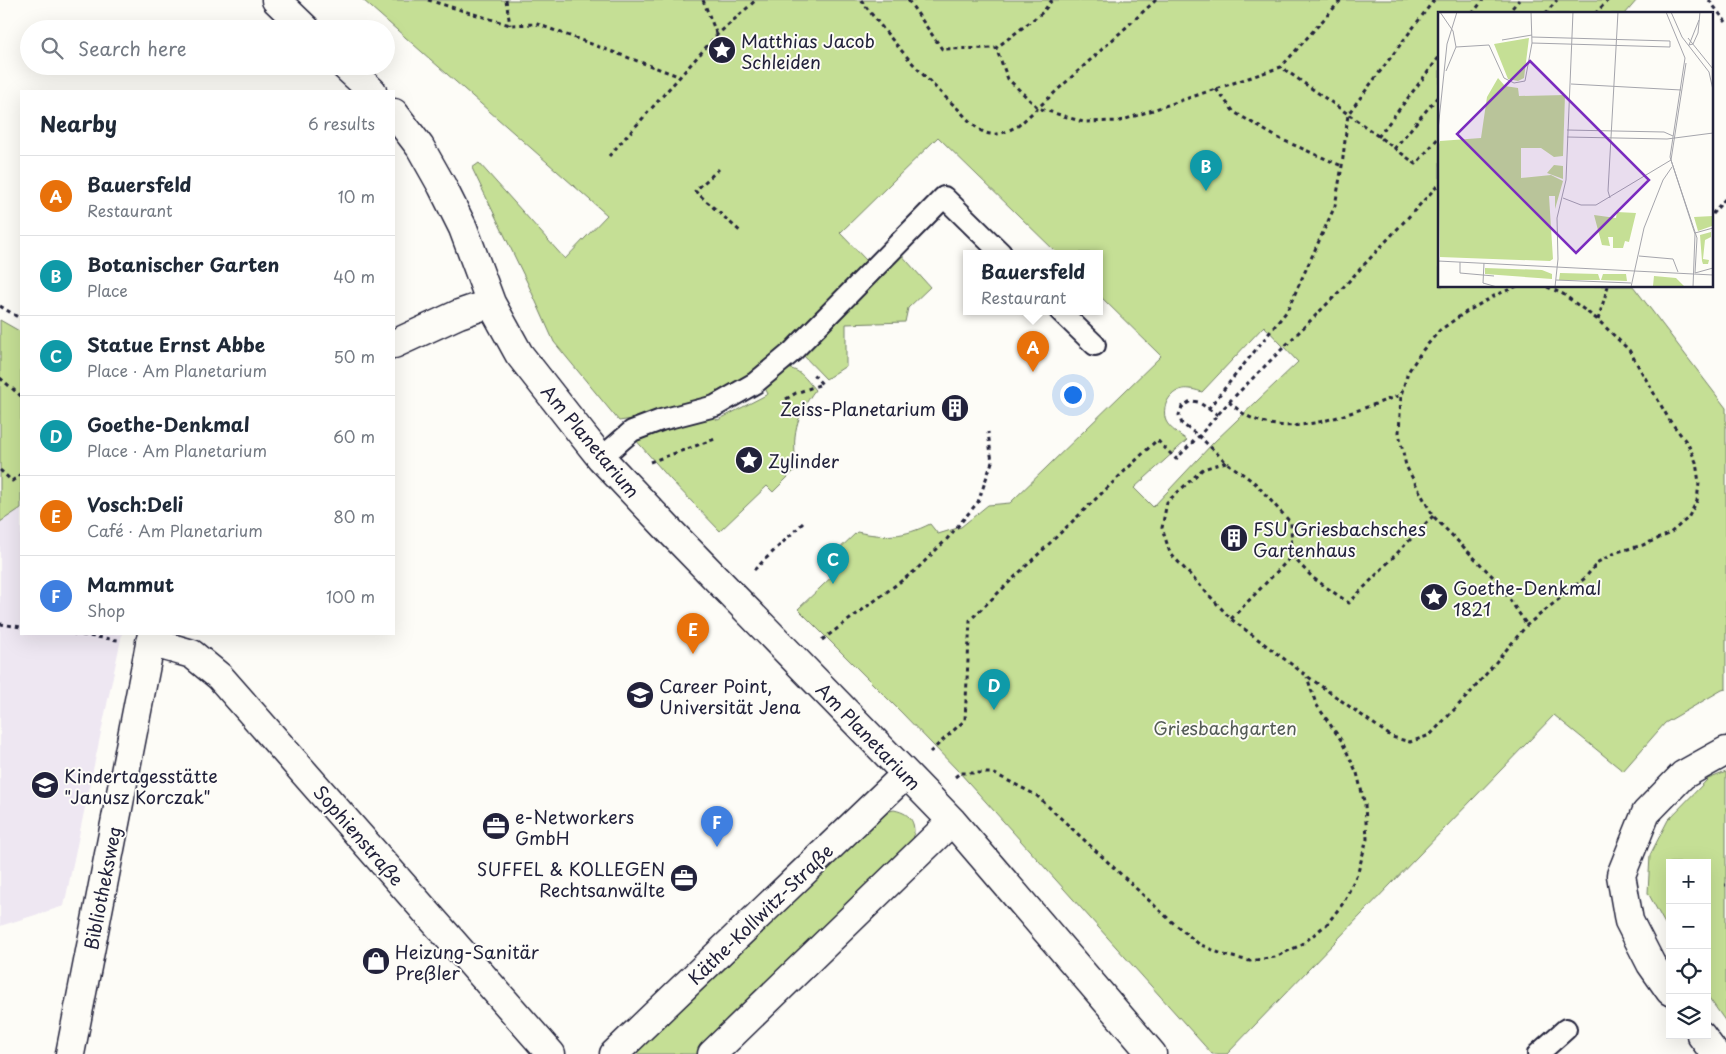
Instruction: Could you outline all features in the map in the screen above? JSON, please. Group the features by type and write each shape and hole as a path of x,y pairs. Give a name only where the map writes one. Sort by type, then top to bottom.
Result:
{"street":[{"path":"276,0 297,20"},
{"path":"355,75 371,90"},
{"name":"Am Planetarium","path":"395,114 420,147 442,186 463,228 491,303 519,354 601,458 952,821 1152,1054"},
{"path":"395,344 459,314 491,303"},
{"name":"Bibliotheksweg","path":"70,1054 151,638"},
{"name":"Sophienstraße","path":"151,638 192,654 220,677 551,1054"},
{"path":"1666,985 1651,964 1629,921 1621,875 1646,813 1683,774 1726,751"},
{"name":"Käthe-Kollwitz-Straße","path":"614,1054 906,774"},
{"path":"712,1054 952,821"},
{"path":"1704,1039 1715,1054"}],"lane":[{"path":"601,458 632,431 661,420 715,406 755,383 798,346 944,197 999,250"},
{"path":"1064,315 1095,346"},
{"path":"1538,1054 1566,1029"}],"path":[{"path":"428,0 510,25 537,24 681,77"},
{"path":"506,0 510,25"},
{"path":"703,0 717,35"},
{"path":"609,156 717,35 756,0"},
{"path":"860,0 889,39 934,87 970,121 985,132 998,135 1018,126 1156,0"},
{"path":"908,0 942,49 996,48 1044,12 1052,0"},
{"path":"996,48 1008,79 1038,108 1084,122 1120,121 1281,68 1342,0"},
{"path":"1208,409 1287,311 1335,206 1348,114 1434,0"},
{"path":"1474,12 1483,0"},
{"path":"1509,12 1519,0"},
{"path":"1547,12 1557,0"},
{"path":"1598,12 1608,0"},
{"path":"1709,0 1726,22"},
{"path":"1378,137 1438,59"},
{"path":"1281,68 1416,164 1438,138"},
{"path":"1216,89 1234,112 1278,138 1342,166"},
{"path":"1394,149 1438,96"},
{"path":"719,169 695,190 742,233"},
{"path":"906,774 965,720 970,620 1157,440 1176,459 1200,436 1228,402 1336,295 1438,185"},
{"path":"1714,212 1726,198"},
{"path":"1512,288 1466,312 1440,330 1422,351 1408,372 1401,395 1399,432 1406,466 1433,516 1497,580 1527,625"},
{"path":"1226,462 1203,470 1167,502 1162,528 1170,553 1231,619 1392,737 1410,742 1430,735 1471,692 1527,625 1585,578 1598,562 1617,552 1643,545 1669,534 1688,518 1696,501 1699,483 1696,462 1688,444 1670,421 1628,350 1598,320 1563,294 1550,288"},
{"path":"1598,320 1607,288"},
{"path":"0,306 20,318"},
{"path":"0,378 20,395"},
{"path":"1228,402 1253,419 1280,427 1314,424 1401,395"},
{"path":"1218,415 1193,401 1185,404 1179,415 1182,424 1200,436 1226,462 1255,483 1291,523 1292,556 1313,578 1350,603 1433,516"},
{"path":"796,660 916,570 953,532 978,502 992,462 988,432"},
{"path":"0,470 12,481 20,475"},
{"path":"752,573 803,523"},
{"path":"1231,619 1292,556"},
{"path":"0,624 20,626"},
{"path":"82,635 121,640"},
{"path":"931,800 960,773 993,773 1036,795 1171,922 1199,944 1224,955 1250,961 1275,957 1301,945 1327,924 1344,902 1358,872 1367,839 1365,805 1357,773 1341,740 1316,704 1307,676"}],"shaded area":[{"name":"Kindertagesstätte \"Janusz Korczak\"","path":"20,509 20,635 122,635 64,906 0,926 0,522"}],"green space":[{"name":"Griesbachgarten","path":"363,0 1637,0 1627,12 1438,12 1438,288 1635,288 1726,408 1726,689 1665,723 1623,771 1554,715 1227,1054 1212,1054 960,773 798,609 843,566 833,555 857,532 886,536 912,532 930,524 938,534 961,527 988,505 1010,503 1161,356 1103,299 1103,250 1054,250 938,137 840,233 867,261 787,342 743,383 700,403 653,416 619,421 554,342 472,168 479,163 565,259 607,215 395,28 395,20 386,20","holes":["1264,326 1298,362 1214,442 1153,507 1134,488 1187,440 1166,421 1165,406 1170,397 1174,393 1185,389 1202,392"]},
{"path":"900,253 930,287 908,308 905,322 846,324 846,366 826,379 800,352"},
{"path":"0,320 20,331 20,509 0,522"},
{"path":"783,368 789,368 798,372 815,390 799,418 795,436 797,468 773,492 767,486 720,531 634,438 674,428 709,415 718,420 768,394 765,388"},
{"path":"1726,772 1726,1022 1711,1001 1711,859 1666,859 1666,926 1648,893 1650,855 1668,820 1708,779"},
{"path":"894,810 905,814 912,821 914,830 913,842 698,1054 631,1054 882,813"}],"place":[{"name":"Matthias Jacob Schleiden","path":"722,50"},
{"name":"Botanischer Garten","path":"1206,191"},
{"name":"Bauersfeld","path":"1033,372"},
{"name":"Zeiss-Planetarium","path":"955,408"},
{"name":"Zylinder","path":"749,460"},
{"name":"FSU Griesbachsches Gartenhaus","path":"1234,538"},
{"name":"Statue Ernst Abbe","path":"833,584"},
{"name":"Goethe-Denkmal 1821","path":"1434,597"},
{"name":"Vosch:Deli","path":"693,654"},
{"name":"Career Point, Universität Jena","path":"640,695"},
{"name":"Goethe-Denkmal","path":"994,710"},
{"name":"Kindertagesstätte \"Janusz Korczak\"","path":"45,785"},
{"name":"e-Networkers GmbH","path":"496,826"},
{"name":"Mammut","path":"717,847"},
{"name":"SUFFEL & KOLLEGEN Rechtsanwälte","path":"684,878"},
{"name":"Heizung-Sanitär Preßler","path":"376,961"}]}
